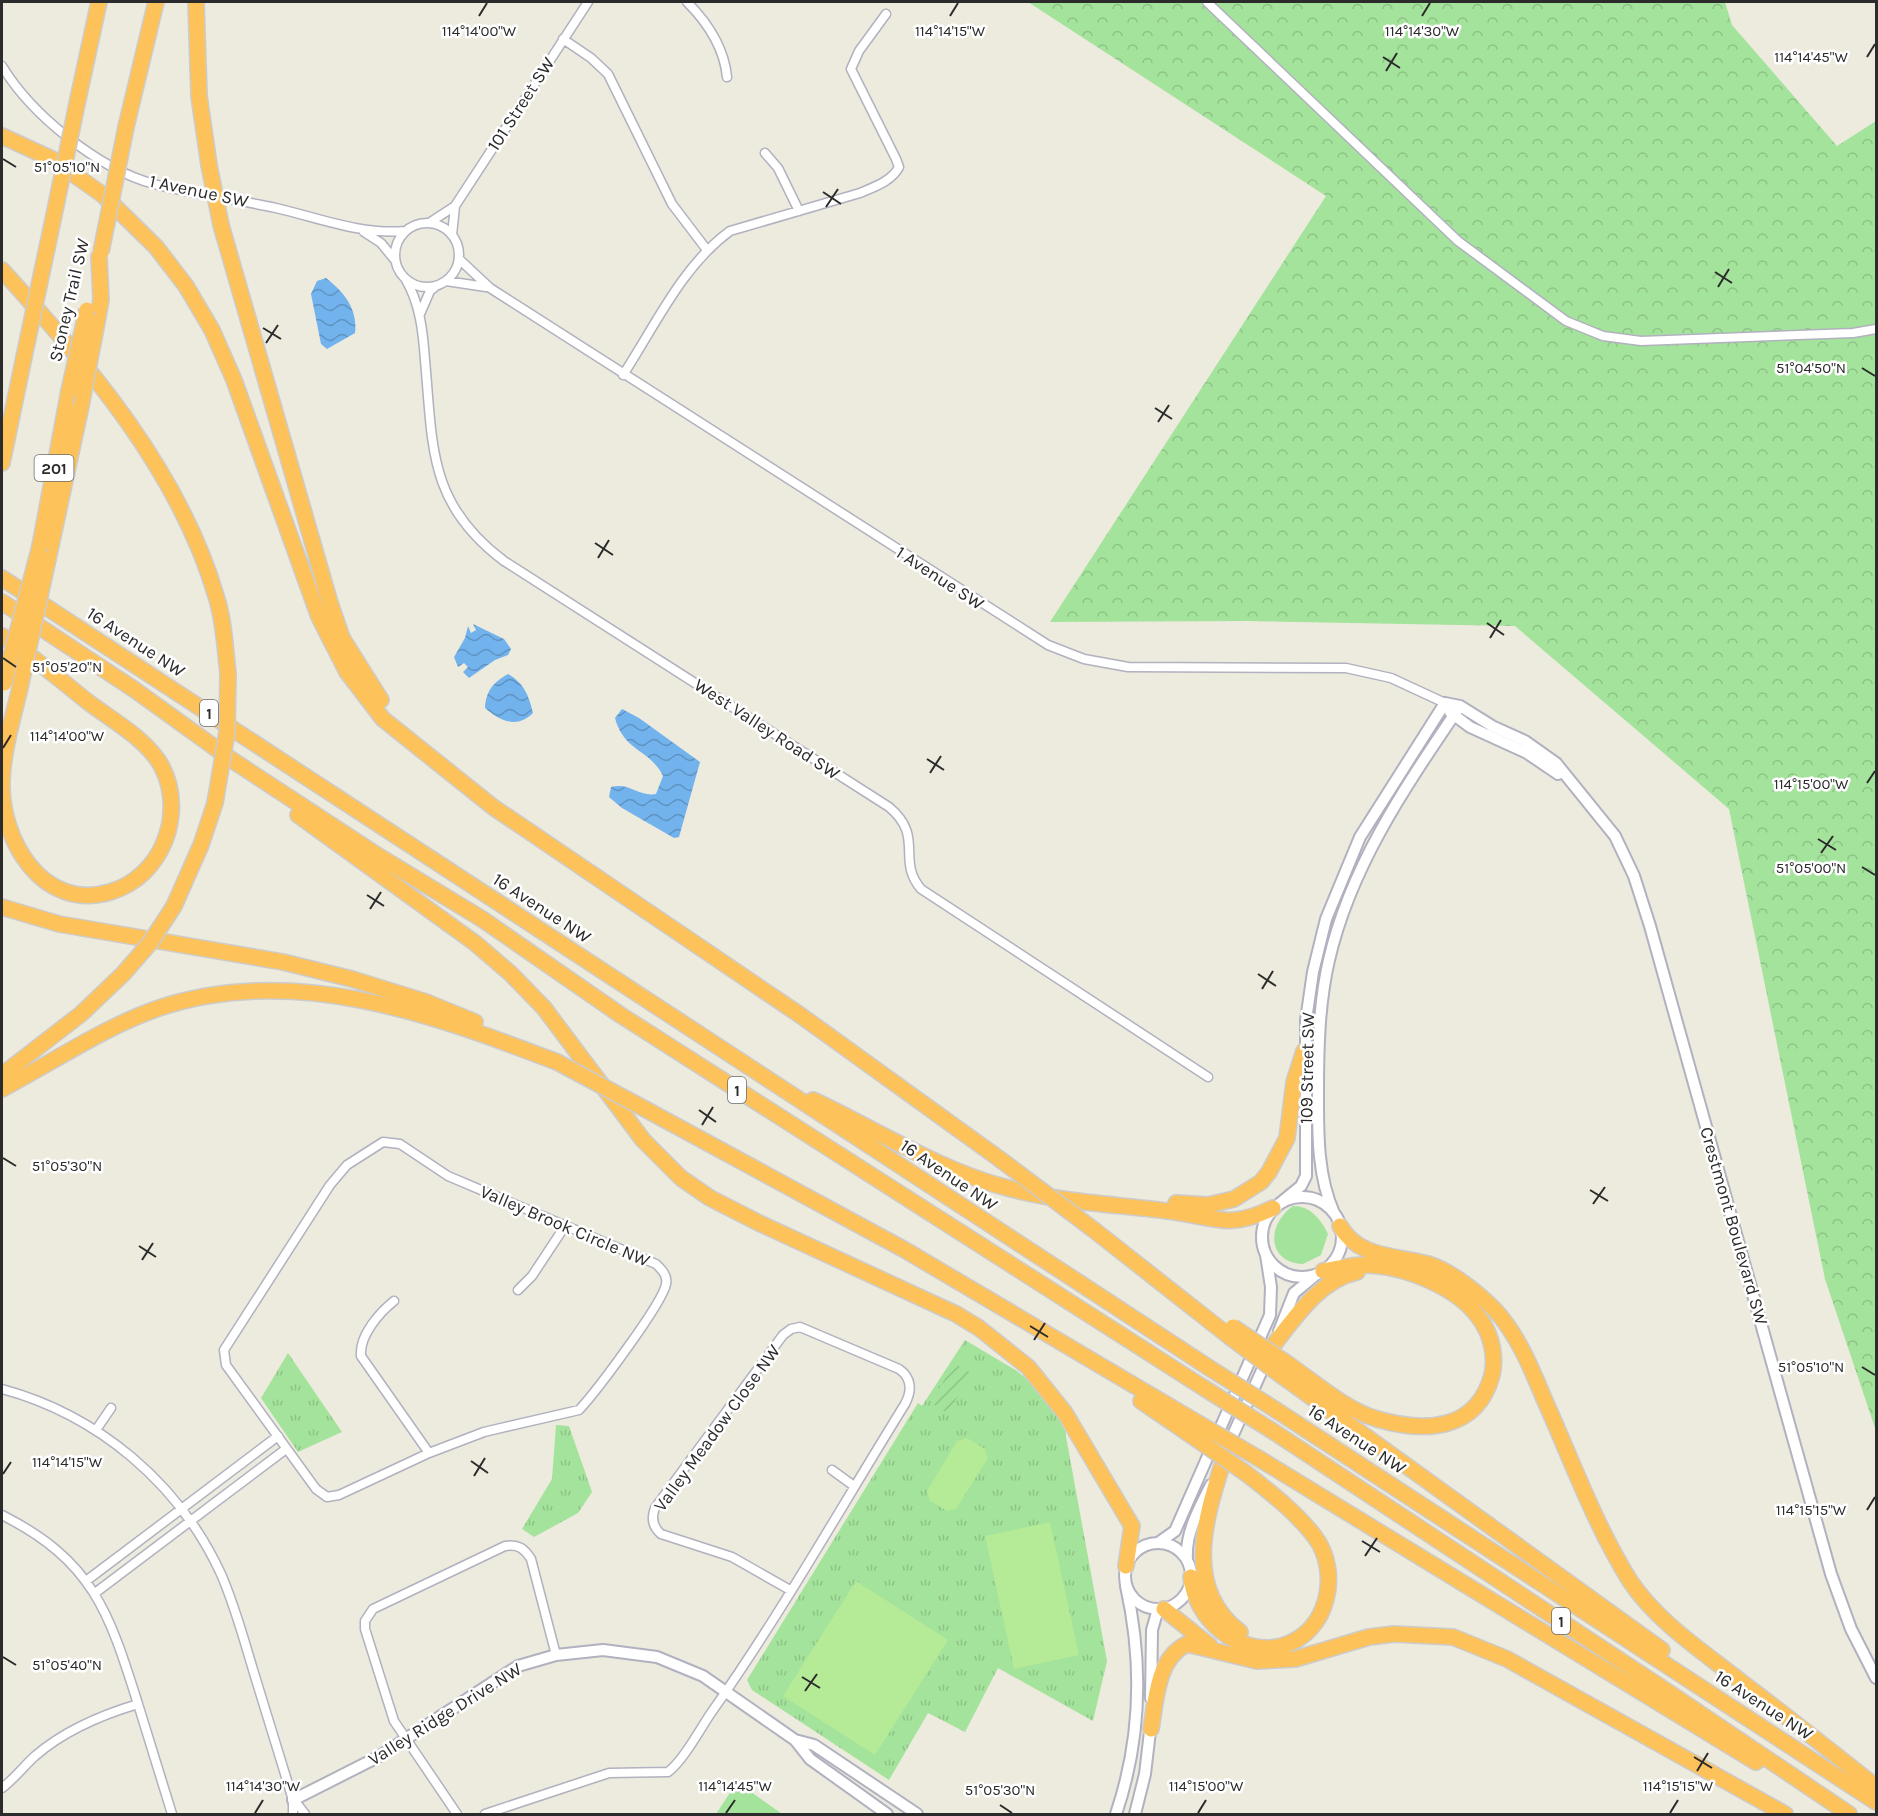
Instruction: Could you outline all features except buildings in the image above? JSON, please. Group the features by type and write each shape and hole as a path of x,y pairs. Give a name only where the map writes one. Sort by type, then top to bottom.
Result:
{"highway":[{"name":"Stoney Trail SW","path":"2,463 99,2"},
{"name":"Stoney Trail SW","path":"3,688 40,546 69,391 92,316 100,255 126,127 156,2"},
{"path":"196,2 199,96 208,165 221,225 304,517 342,638 374,690 417,748"},
{"path":"2,136 52,159 103,195 156,247 186,286 212,330 234,381 319,617 347,672 383,719 493,807 800,1015 1001,1160 1159,1280 1285,1370 1804,1755"},
{"path":"2,270 60,335 143,443 183,514 217,597 228,673 227,732 215,803 201,844 174,906 150,942 123,974 81,1014 2,1075"},
{"path":"2,636 126,731 148,749 162,765 171,789 172,819 164,846 151,865 132,882 109,892 86,894 66,892 42,879 15,847 8,827 2,782 6,744 19,692 48,559 81,406 92,316"},
{"name":"16 Avenue NW","path":"2,578 1211,1370 1876,1802"},
{"name":"1","path":"2,602 135,690 274,788 482,919 619,1014 1271,1430 1675,1696 1849,1815"},
{"path":"274,788 297,814 475,943 511,974 544,1008 643,1140 681,1178 710,1198 759,1223 956,1314 979,1328 1029,1367 1065,1413 1098,1472 1129,1517 1133,1537 1126,1566"},
{"path":"2,907 59,924 283,962 352,979 426,1002 475,1022 557,1062 905,1250 1071,1350 1188,1425 1285,1504 1316,1538 1329,1568 1329,1596 1318,1619 1306,1632 1284,1646 1255,1647 1214,1626 1202,1611 1191,1577"},
{"path":"2,1089 104,1033 159,1008 228,991 264,989 312,992 410,1012 475,1031 557,1062"},
{"path":"1131,1206 1222,1203 1234,1199 1261,1182 1277,1160 1287,1138 1294,1082 1304,1051"},
{"path":"767,1078 936,1160 1002,1187 1078,1201 1184,1213 1225,1222 1256,1217 1276,1206"},
{"path":"1337,1220 1347,1238 1360,1248 1430,1264 1462,1283 1495,1311 1517,1341 1614,1553 1631,1583 1650,1606 1689,1642 1876,1786"},
{"path":"1285,1370 1375,1419 1406,1426 1437,1426 1460,1420 1477,1406 1488,1390 1494,1368 1493,1348 1482,1322 1443,1288 1416,1274 1390,1268 1363,1265 1320,1273"},
{"path":"1272,1347 1312,1299 1328,1286 1352,1273 1390,1268"},
{"path":"1188,1425 1258,1458 1552,1635 1742,1754 1828,1800"},
{"path":"1227,1446 1202,1542 1204,1570 1212,1600 1225,1621 1245,1636 1269,1648"},
{"path":"1161,1609 1217,1651"},
{"path":"1150,1729 1162,1674 1170,1656 1177,1648 1187,1644 1257,1661 1295,1659 1370,1637 1394,1634 1453,1636 1507,1659 1785,1815"}],"street":[{"name":"101 Street SW","path":"429,223 455,206 588,2"},
{"path":"687,2 702,17 722,50 728,77"},
{"path":"1207,2 1458,241 1566,321 1603,336 1641,341 1852,333 1876,328"},
{"path":"623,375 691,269 707,250 730,231 860,193 879,185 897,171 899,167 896,159 851,69 859,51 886,14"},
{"path":"563,39 591,58 608,74 672,204 707,250"},
{"name":"1 Avenue SW","path":"2,66 15,87 55,125 98,160 153,184 248,201 364,231 405,231"},
{"path":"765,153 778,168 799,211"},
{"name":"101 Street SW","path":"452,235 455,206"},
{"path":"429,223 442,226 452,235 458,246 459,259 454,271 443,283 423,287 406,280 395,260 398,241 405,231 417,225 429,223"},
{"name":"1 Avenue SW","path":"364,231 381,243 395,260"},
{"name":"1 Avenue SW","path":"459,259 490,288 623,375 1034,638 1065,652 1106,664 1128,667 1347,668 1391,678 1445,703"},
{"name":"West Valley Road SW","path":"406,280 420,318 440,476 455,513 475,538 504,561 890,807 907,827 910,840 910,870 921,889 1208,1077"},
{"name":"1 Avenue SW","path":"443,283 490,288"},
{"name":"West Valley Road SW","path":"420,318 429,291 443,283"},
{"name":"Crestmont Boulevard SW","path":"1445,703 1460,706 1540,750 1557,764 1615,836 1640,894 1831,1574 1851,1629 1876,1678"},
{"name":"Crestmont Boulevard SW","path":"1445,703 1453,716 1478,731 1538,759 1572,785"},
{"name":"109 Street SW","path":"1276,1206 1301,1186 1306,1176 1304,1051 1313,972 1336,890 1353,851 1377,808 1445,703"},
{"name":"109 Street SW","path":"1337,1220 1327,1197 1318,1132 1318,1040 1329,960 1348,896 1368,852 1460,706"},
{"name":"Valley Brook Circle NW","path":"383,1142 396,1142 448,1176 656,1264 665,1275 664,1290 633,1338 579,1410 484,1432 429,1453 331,1497 319,1492 278,1436 226,1365 224,1350 317,1203 347,1165 383,1142"},
{"path":"1116,1815 1129,1772 1136,1734 1137,1652 1126,1586 1126,1566 1142,1547 1158,1543 1175,1531 1270,1315 1271,1287 1262,1234 1265,1220 1276,1206 1293,1198 1308,1197 1322,1203 1337,1220 1340,1248 1334,1261 1297,1288 1289,1299 1272,1347 1190,1530 1186,1545 1191,1577 1183,1598 1161,1609 1150,1608 1135,1600 1126,1586"},
{"path":"518,1290 532,1276 565,1226"},
{"path":"1266,1255 1275,1267 1287,1274 1302,1277 1320,1273"},
{"path":"394,1301 382,1311 362,1341 361,1356 429,1453"},
{"name":"Valley Meadow Close NW","path":"485,1815 609,1773 668,1772 726,1692 790,1590 905,1404 910,1393 909,1381 903,1371 895,1366 804,1328 791,1329 783,1335 675,1480 655,1508 653,1516 655,1526 661,1534 732,1557 790,1590"},
{"path":"2,1389 46,1404 96,1430 136,1460 182,1509 222,1576 237,1615 293,1800 293,1815"},
{"path":"96,1430 111,1408"},
{"path":"86,1581 278,1436"},
{"path":"95,1593 286,1449"},
{"path":"832,1470 854,1486"},
{"path":"2,1515 42,1538 86,1581 95,1593 117,1637 172,1815"},
{"path":"1158,1543 1175,1548 1187,1560"},
{"path":"458,1815 404,1739 394,1721 365,1629 365,1621 373,1609 505,1546 514,1545 524,1549 531,1559 556,1654"},
{"path":"1135,1815 1144,1774 1150,1729 1152,1630 1161,1609"},
{"name":"Valley Ridge Drive NW","path":"293,1800 359,1767 518,1666 556,1654 603,1650 657,1657 703,1676 795,1740 810,1759 887,1815"},
{"path":"2,1788 37,1755 62,1736 98,1717 138,1704"},
{"name":"Valley Ridge Drive NW","path":"795,1740 814,1745 916,1815"},
{"path":"293,1800 305,1815"}],"green space":[{"path":"1028,2 1725,2 1732,25 1837,146 1876,121 1876,1431 1825,1279 1729,809 1515,626 1248,621 1050,622 1326,196"},
{"path":"1293,1206 1299,1206 1314,1214 1328,1234 1321,1255 1303,1264 1291,1262 1282,1257 1274,1241 1278,1222"},
{"path":"965,1340 1017,1371 1048,1397 1065,1431 1107,1661 1093,1721 998,1668 965,1732 928,1713 889,1780 752,1690 747,1680 918,1403 922,1406"},
{"path":"288,1353 342,1432 298,1452 261,1398"},
{"path":"954,1363 971,1373 948,1413 931,1403"},
{"path":"556,1425 569,1426 592,1492 578,1513 534,1537 522,1529 552,1479"},
{"path":"967,1438 985,1449 988,1458 956,1509 947,1511 930,1501 927,1491 957,1441"},
{"path":"1050,1522 1079,1655 1014,1669 985,1536"},
{"path":"856,1581 948,1640 875,1755 783,1696"},
{"path":"737,1782 782,1814 716,1814"}],"water":[{"path":"326,278 344,295 352,309 355,324 355,333 327,349 321,344 311,294 317,281"},
{"path":"473,624 504,639 511,649 508,655 495,660 469,678 463,672 468,667 464,663 458,667 454,657 465,638 468,626 471,633 476,630"},
{"path":"508,674 522,686 533,713 521,721 503,720 485,708 487,696 492,687"},
{"path":"622,709 639,718 700,762 679,837 674,838 622,808 609,797 611,787 618,786 656,794 663,776 651,760 624,738 615,718"}]}
